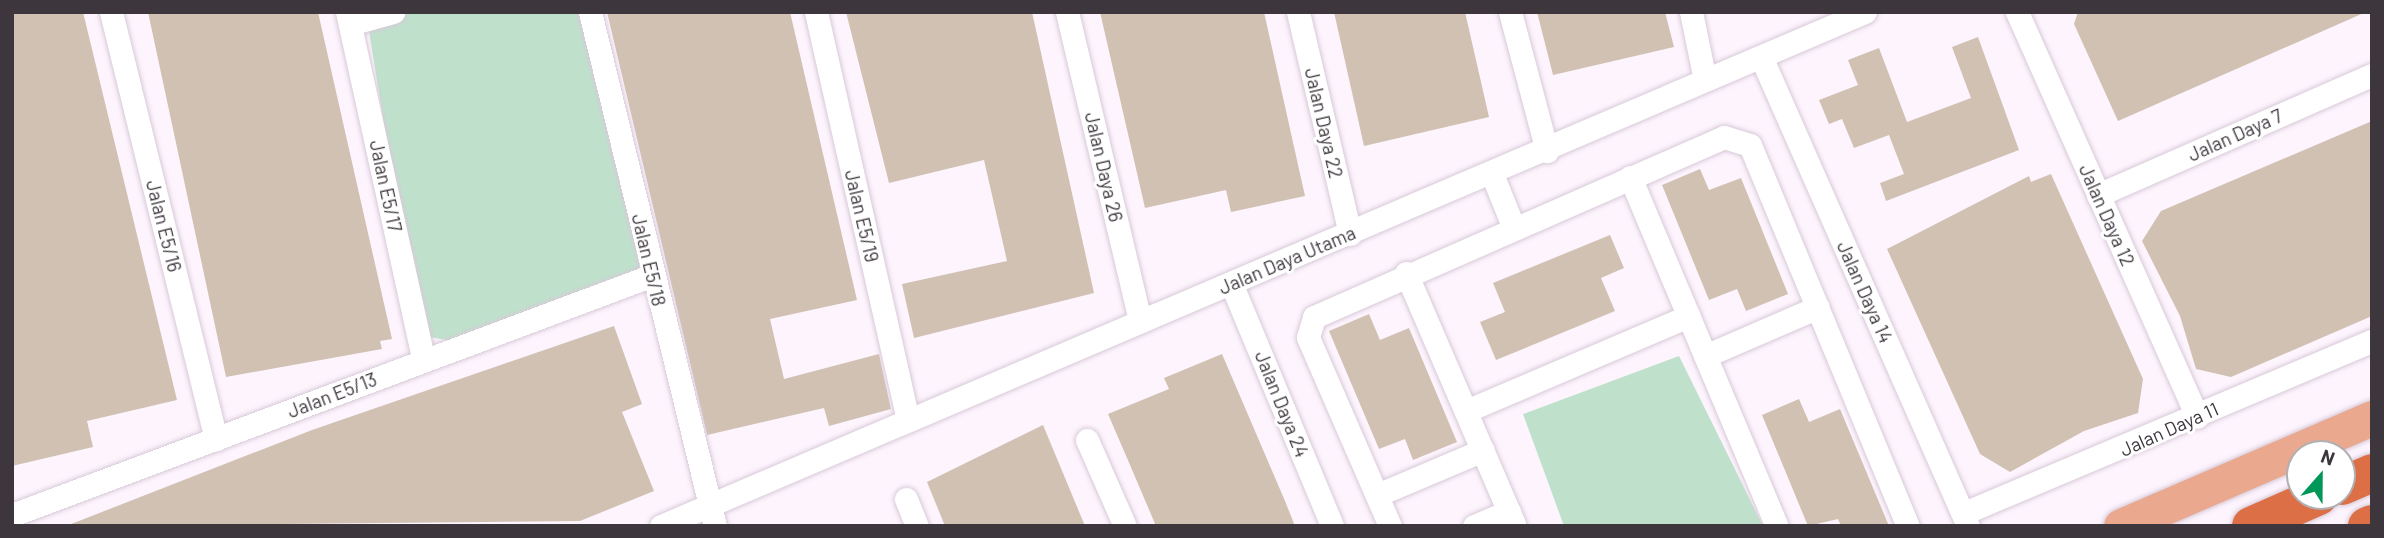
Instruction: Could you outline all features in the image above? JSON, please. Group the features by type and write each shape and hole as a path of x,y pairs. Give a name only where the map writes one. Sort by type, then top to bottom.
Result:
{"highway":[{"path":"2251,526 2287,510"},
{"path":"2367,526 2372,524"}],"main road":[{"path":"2121,526 2372,418"}],"street":[{"name":"Jalan E5/16","path":"111,12 216,439"},
{"path":"349,18 394,12"},
{"name":"Jalan E5/18","path":"590,12 711,517"},
{"name":"Jalan E5/19","path":"816,12 908,420"},
{"name":"Jalan Daya 26","path":"1067,12 1140,322"},
{"name":"Jalan Daya 22","path":"1298,12 1350,233"},
{"path":"1510,12 1547,151"},
{"path":"1691,12 1705,80"},
{"name":"Jalan Daya Utama","path":"661,526 711,517 908,420 1547,151 1865,12"},
{"name":"Jalan Daya 12","path":"2017,12 2197,417"},
{"name":"Jalan E5/17","path":"349,18 424,361"},
{"name":"Jalan Daya 14","path":"1762,59 1966,519"},
{"name":"Jalan Daya 7","path":"2098,195 2372,75"},
{"path":"1390,526 1308,326 1314,317 1513,226 1724,137 1750,145 1908,526"},
{"path":"1492,174 1513,226"},
{"path":"1630,177 1777,526"},
{"path":"1406,273 1512,518 1474,526"},
{"name":"Jalan E5/13","path":"12,515 653,275"},
{"name":"Jalan Daya 24","path":"1231,283 1332,526"},
{"path":"1706,356 1818,307"},
{"path":"1466,411 1689,316"},
{"name":"Jalan Daya 11","path":"1966,519 2372,341"},
{"path":"1087,440 1125,526"},
{"path":"1377,495 1483,450"},
{"path":"906,499 917,526"}],"green space":[{"path":"403,12 590,12 653,275 469,344 418,335 367,19"},
{"path":"1679,356 1763,526 1564,526 1523,414"}],"building":[{"path":"12,12 83,12 177,400 87,421 93,447 12,466"},
{"path":"148,12 318,12 392,339 380,341 382,349 226,377"},
{"path":"607,12 790,12 857,300 770,319 784,379 879,354 891,409 829,426 824,408 707,435"},
{"path":"846,12 1032,12 1094,293 914,338 902,284 1007,261 984,160 889,183"},
{"path":"1100,12 1264,12 1305,196 1231,212 1226,190 1145,208"},
{"path":"1334,12 1465,12 1489,117 1364,146"},
{"path":"1537,12 1665,12 1674,47 1553,75"},
{"path":"2078,12 2366,12 2118,121 2074,24"},
{"path":"1978,37 2019,150 1886,201 1880,183 1904,174 1889,135 1854,148 1842,119 1829,124 1819,100 1858,85 1848,60 1879,48 1907,122 1971,98 1952,47"},
{"path":"2372,121 2372,316 2231,377 2196,369 2180,316 2142,241 2161,211"},
{"path":"1700,169 1709,190 1741,178 1788,294 1746,311 1737,289 1709,300 1662,185"},
{"path":"2051,174 2143,379 2138,413 2084,431 2010,472 1980,454 1887,249 2029,176 2031,182"},
{"path":"1610,235 1624,268 1601,278 1615,311 1496,360 1480,322 1505,312 1493,283"},
{"path":"1369,314 1380,340 1409,328 1457,442 1413,460 1405,439 1379,449 1329,331"},
{"path":"614,326 642,404 622,412 654,491 580,521 66,526 312,430"},
{"path":"1222,354 1295,526 1156,526 1108,414 1169,389 1164,378"},
{"path":"1799,399 1809,422 1840,409 1889,526 1841,526 1838,519 1808,526 1762,415"},
{"path":"1043,425 1085,526 945,526 927,482"}]}
